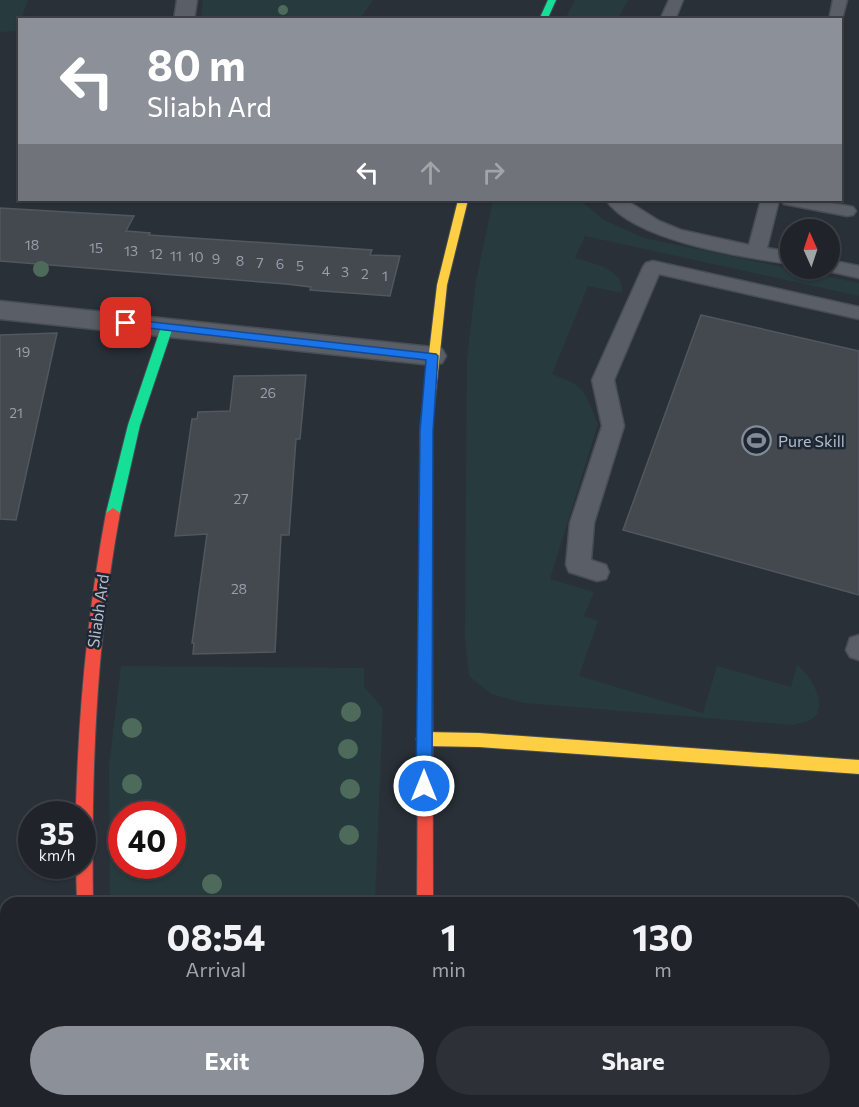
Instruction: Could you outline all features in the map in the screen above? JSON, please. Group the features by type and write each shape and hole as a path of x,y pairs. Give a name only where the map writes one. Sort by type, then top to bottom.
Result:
{"street":[{"path":"184,18 188,0"},
{"path":"544,18 552,0"},
{"path":"425,897 426,431 432,356 442,279 463,201"},
{"path":"0,310 432,356"},
{"name":"Sliabh Ard","path":"86,897 85,735 91,664 109,530 149,373 167,327"},
{"path":"424,739 479,740 859,767"}],"lane":[{"path":"668,18 676,0"},
{"path":"836,18 840,0"},
{"path":"616,201 642,220 674,234 780,256"},
{"path":"757,252 770,201"},
{"path":"795,201 847,211"},
{"path":"597,572 578,565 582,522 613,426 603,380 653,267 859,313"},
{"path":"840,268 859,272"},
{"path":"858,645 859,650"}],"green space":[{"path":"0,0 28,0 22,18 18,18 17,31 0,32"},
{"path":"203,0 373,0 361,18 201,18"},
{"path":"575,0 628,0 619,18 566,18"},
{"path":"493,201 581,201 604,220 644,238 780,266 780,279 585,236 575,258 606,268 613,273 622,285 622,293 588,286 552,374 583,391 598,424 550,579 594,592 584,616 598,621 579,676 703,713 717,666 791,687 797,665 807,675 819,699 817,713 812,719 793,725 524,703 491,694 469,676 465,638 467,359 476,281"},
{"path":"781,279 840,279 859,283 859,296"},
{"path":"121,666 364,668 364,687 383,708 375,897 110,897 110,879 186,879 186,801 109,801 109,766"}],"building":[{"path":"0,208 134,216 126,231 150,233 149,235 372,250 370,255 400,256 390,296 310,290 311,287 286,284 0,261"},
{"name":"Pure Skill","path":"701,315 859,351 859,595 623,530"},
{"path":"57,333 16,520 0,519 0,335"},
{"path":"306,375 300,439 296,439 289,535 281,535 275,652 193,654 194,643 192,643 207,534 175,536 192,419 197,419 198,412 230,411 234,376"}],"traffic: fast":[{"path":"544,18 552,0"},
{"path":"113,513 134,425 167,327"}],"traffic: slow":[{"path":"426,429 442,285 463,201"},
{"path":"424,739 479,740 859,767"}],"traffic: jam":[{"path":"425,897 426,429"},
{"path":"85,897 85,756 91,659 113,513"}],"place":[{"name":"Pure Skill","path":"757,441"}],"route":[{"path":"126,323 432,356 426,431 424,786"}]}
